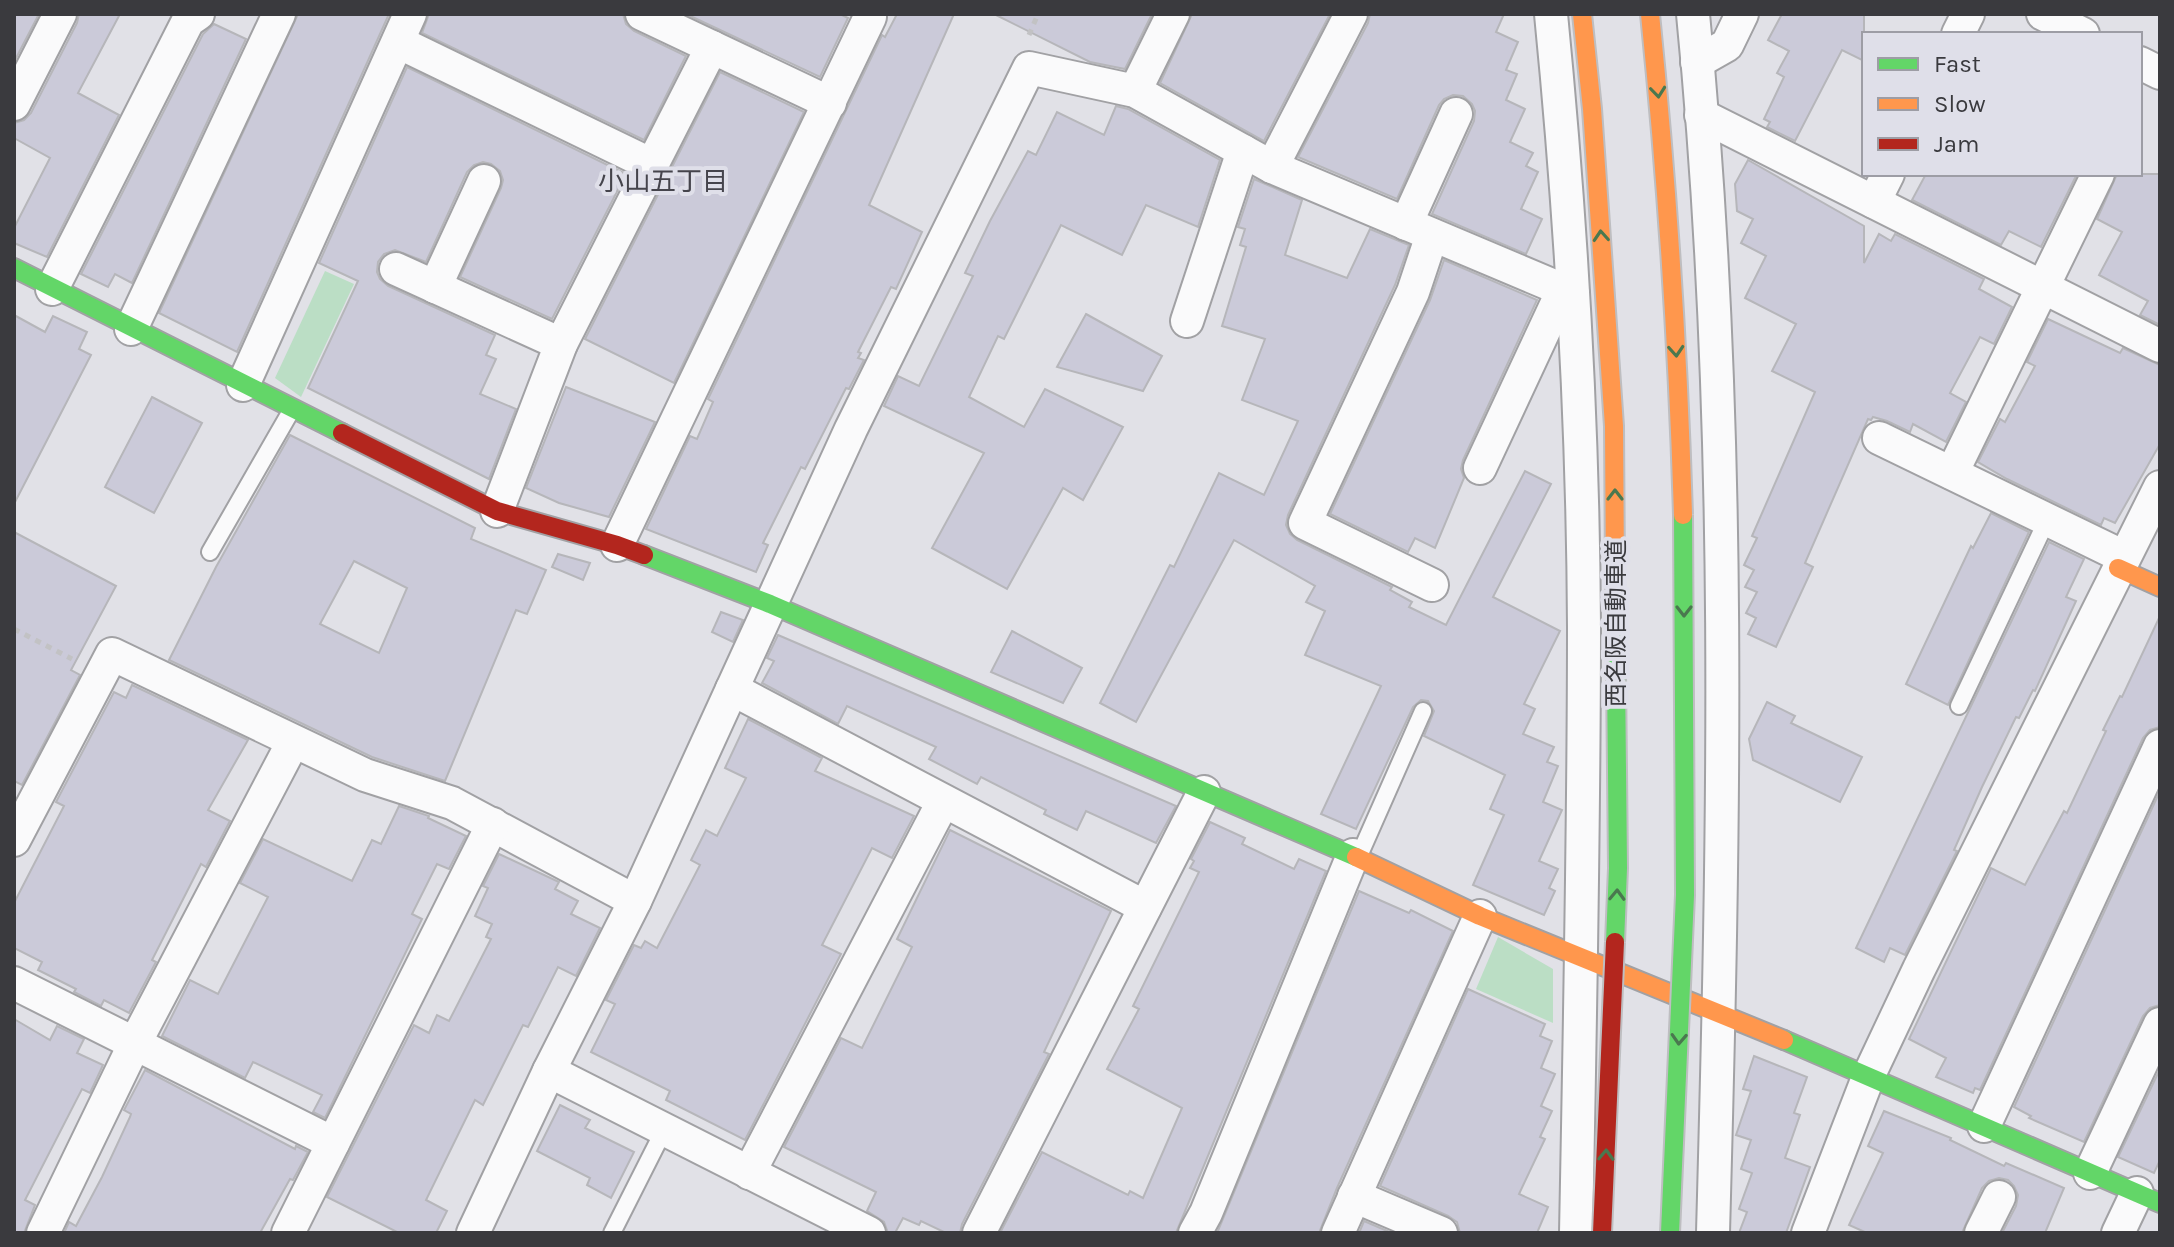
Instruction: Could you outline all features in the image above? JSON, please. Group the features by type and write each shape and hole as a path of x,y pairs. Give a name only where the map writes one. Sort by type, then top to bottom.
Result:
{"main road":[{"name":"西名阪自動車道","path":"1582,14 1592,109 1614,426 1618,868 1602,1233"},
{"path":"1650,14 1663,149 1679,393 1683,525 1685,895 1670,1233"},
{"path":"14,268 497,511 617,545 770,604 1356,857 1480,916 1869,1075 2153,1198"},
{"path":"2121,562 2160,587"}],"street":[{"path":"14,104 60,14"},
{"path":"52,289 188,21 198,14"},
{"path":"131,329 279,14"},
{"path":"642,14 830,103"},
{"path":"1135,91 1173,14"},
{"path":"1272,167 1351,14"},
{"path":"1551,14 1564,149 1568,292 1577,376 1584,624 1576,1233"},
{"path":"1693,14 1716,332 1722,578 1719,1015 1713,1233"},
{"path":"1697,62 1727,45 1742,14"},
{"path":"1959,32 1968,14"},
{"path":"2043,14 2079,32"},
{"path":"617,545 870,17"},
{"path":"243,385 404,28 652,165"},
{"path":"497,511 561,344 712,47"},
{"path":"473,1233 549,1071 635,901 851,429 1029,68 1135,91 1272,167 1568,292"},
{"path":"1432,585 1305,523 1413,292 1419,230 1456,114"},
{"path":"1701,115 1881,188 2043,287 2160,346"},
{"path":"1187,321 1243,151"},
{"path":"1952,473 2097,176"},
{"path":"435,287 484,181"},
{"path":"396,269 561,344"},
{"path":"1480,468 1568,292"},
{"path":"1879,438 2047,520 2121,562"},
{"path":"1808,1233 1869,1075 2160,487"},
{"path":"17,825 112,654 365,775 452,803 635,901"},
{"path":"732,689 1145,907"},
{"path":"43,1233 135,1043 293,742"},
{"path":"1984,1126 2160,746"},
{"path":"979,1233 1204,792"},
{"path":"749,1173 943,802"},
{"path":"288,1233 493,824"},
{"path":"1195,1233 1356,857"},
{"path":"1338,1233 1480,916"},
{"path":"14,983 333,1143"},
{"path":"2090,1173 2160,1024"},
{"path":"549,1071 863,1232"},
{"path":"1354,1196 1441,1233"},
{"path":"1981,1233 1999,1197"},
{"path":"2118,1233 2153,1198"}],"lane":[{"path":"210,552 292,409"},
{"path":"1959,706 2047,520"},
{"path":"1356,857 1423,711"},
{"path":"612,1233 664,1130"}],"path":[{"path":"14,629 102,673"}],"green space":[{"path":"325,271 354,284 301,397 275,378"},
{"path":"1498,937 1553,969 1553,1023 1476,989"}],"building":[{"path":"14,14 39,14 14,62"},
{"path":"79,14 120,14 78,93 119,115 47,257 14,243 14,228 50,158 14,138 14,123 24,120 31,113"},
{"path":"298,14 389,14 237,352 159,313"},
{"path":"429,14 623,14 626,24 634,31 686,56 644,140 422,33"},
{"path":"686,14 840,14 848,18 820,77"},
{"path":"897,14 954,14 869,205 922,232 896,289 891,287 858,352 861,353 858,358 864,360 849,389 846,388 805,469 801,467 763,543 768,545 756,572 646,529 690,436 697,439 713,402 708,399 882,35 885,37"},
{"path":"994,14 1152,14 1125,69 1090,62"},
{"path":"1192,14 1330,14 1264,141 1160,83"},
{"path":"1370,14 1504,14 1496,32 1518,42 1506,70 1517,74 1506,100 1525,109 1510,142 1533,153 1526,166 1538,172 1521,209 1542,219 1526,254 1432,214 1474,121 1472,104 1463,96 1453,95 1439,105 1397,199 1298,157"},
{"path":"1782,14 1864,14 1862,60 1842,50 1795,141 1767,127 1770,122 1764,119 1784,77 1777,73 1789,51 1768,40"},
{"path":"214,24 246,39 132,283 115,274 108,287 81,274 203,34"},
{"path":"407,67 626,174 552,319 460,277 501,188 503,180 500,171 491,164 483,162 474,165 467,172 426,262 395,250 384,254 378,262 377,272 388,286 495,335 486,355 496,359 480,394 516,409 489,479 308,388 358,281 319,263"},
{"path":"720,72 804,112 674,383 585,339"},
{"path":"1116,106 1128,109 1220,160 1198,227 1146,205 1122,255 1061,225 1004,339 998,336 969,397 1024,427 1045,389 1123,427 1083,500 1063,488 1007,589 932,548 984,453 884,406 898,376 919,386 973,276 965,273 990,221 1028,151 1036,155 1057,112 1104,135"},
{"path":"1748,160 1864,226 1864,263 1879,234 1891,241 1895,234 1984,279 1979,289 2012,307 1994,344 1980,337 1950,393 1966,402 1946,442 1913,424 1910,432 1887,421 1873,417 1868,419 1805,563 1813,567 1776,647 1748,634 1756,618 1746,613 1757,592 1745,587 1754,570 1744,565 1757,538 1752,536 1815,392 1772,371 1796,324 1745,298 1766,256 1741,243 1753,219 1737,211 1735,184"},
{"path":"2160,174 2160,325 2140,315 2148,301 2099,275 2122,232 2097,219 2116,176"},
{"path":"1925,176 2076,176 2041,247 2009,231 2001,245 1912,200"},
{"path":"1254,179 1302,200 1285,255 1347,278 1370,229 1409,245 1395,285 1288,515 1286,525 1290,534 1392,587 1390,590 1412,602 1409,607 1446,625 1525,471 1551,484 1493,597 1560,631 1524,704 1535,709 1523,734 1554,747 1547,762 1558,766 1543,802 1562,810 1539,861 1558,869 1549,888 1555,891 1544,915 1473,885 1504,815 1490,809 1505,775 1424,736 1434,711 1428,701 1421,700 1413,707 1356,829 1321,814 1381,686 1305,655 1325,611 1306,602 1315,586 1234,540 1136,722 1100,703 1170,565 1174,567 1219,473 1264,495 1298,421 1242,400 1265,339 1222,326 1246,247 1240,245 1245,229 1238,227"},
{"path":"1444,260 1537,300 1463,460 1461,469 1464,478 1435,548 1415,538 1408,552 1330,514 1430,300"},
{"path":"1086,314 1162,356 1143,391 1057,367"},
{"path":"14,315 45,332 53,316 87,332 79,349 91,355 14,504"},
{"path":"2048,319 2120,353 2123,348 2160,365 2160,444 2115,523 2104,518 2101,525 1978,462 2000,419 2005,422 2035,366 2027,362"},
{"path":"566,387 655,422 609,517 559,503 526,488"},
{"path":"152,397 202,423 154,513 105,487"},
{"path":"290,435 475,528 471,539 546,570 527,614 516,610 445,781 372,757 169,660 216,567","holes":["354,561 407,588 379,653 320,624"]},
{"path":"1991,513 2029,532 1948,705 1906,684 1971,546 1973,548"},
{"path":"14,532 116,586 71,670 80,675 22,785 14,781"},
{"path":"2049,542 2084,559 2066,597 2076,601 2035,691 2019,718 2016,717 1982,787 1954,850 1957,851 1905,955 1890,948 1884,962 1856,948"},
{"path":"558,554 590,563 583,580 552,567"},
{"path":"721,612 743,620 733,642 712,632"},
{"path":"2160,616 2160,727 2150,730 2143,738 1980,1090 1975,1088 1973,1093 1936,1077 1946,1058 1909,1039 1991,868 2025,885 2064,811 2067,813 2106,731 2103,730"},
{"path":"1012,631 1082,668 1063,703 991,672"},
{"path":"778,635 1176,806 1156,843 1086,811 1077,830 1044,814 1046,810 981,777 977,784 929,759 936,747 847,706 838,724 762,683 774,661 767,658"},
{"path":"132,685 248,740 208,810 230,821 206,867 201,864 129,1013 104,1000 101,1006 74,992 76,989 38,970 42,962 14,948 14,903 64,806 56,802 114,692 126,698"},
{"path":"1767,702 1795,716 1791,723 1862,757 1840,802 1753,760 1749,739"},
{"path":"748,719 822,758 815,771 914,816 892,858 872,848 822,945 841,954 745,1140 666,1100 670,1091 591,1052 615,1004 606,1000 634,945 641,948 645,941 657,948 700,865 691,860 706,830 717,836 746,778 725,768"},
{"path":"2160,791 2160,1005 2150,1008 2143,1016 2084,1142 2029,1118 2031,1116 2014,1107"},
{"path":"399,806 429,816 466,836 449,869 437,864 412,914 422,919 325,1118 313,1112 322,1095 253,1062 245,1078 162,1036 190,980 218,994 268,897 240,883 263,839 352,881 372,840 381,844"},
{"path":"1210,822 1245,838 1242,844 1294,869 1299,859 1326,871 1176,1233 1000,1233 1042,1152 1128,1195 1130,1191 1143,1198 1182,1108 1107,1069 1139,1009 1133,1006 1199,872 1190,868 1194,861 1191,859"},
{"path":"950,830 1111,911 1044,1052 1049,1054 960,1233 946,1233 921,1221 919,1225 903,1218 895,1233 888,1233 884,1222 867,1211 876,1192 784,1147 841,1038 862,1048 912,947 897,939"},
{"path":"499,854 559,882 555,889 578,901 571,914 600,928 576,976 558,967 528,1027 523,1025 483,1105 475,1100 426,1200 447,1211 436,1233 399,1233 327,1197 414,1025 429,1033 437,1015 449,1021 491,939 486,937 492,924 475,916 488,888 483,886"},
{"path":"1359,891 1409,913 1411,910 1453,931 1319,1233 1217,1233"},
{"path":"1468,989 1545,1024 1540,1036 1552,1041 1541,1068 1555,1074 1541,1106 1552,1111 1540,1137 1545,1139 1519,1194 1548,1207 1537,1233 1460,1233 1457,1222 1448,1216 1380,1186"},
{"path":"14,1019 50,1040 57,1026 84,1039 77,1053 103,1065 90,1093 82,1089 25,1200 35,1205 24,1233 14,1233"},
{"path":"1754,1056 1807,1077 1794,1113 1800,1115 1785,1158 1810,1167 1786,1233 1739,1233 1747,1212 1739,1209 1752,1173 1741,1169 1751,1140 1736,1135 1751,1091 1743,1089"},
{"path":"2160,1069 2160,1160 2154,1173 2118,1157"},
{"path":"145,1070 295,1149 296,1146 308,1152 260,1233 64,1233 69,1222 76,1226 102,1177 131,1114 124,1110"},
{"path":"560,1105 590,1120 585,1128 634,1152 611,1198 587,1185 590,1178 537,1151"},
{"path":"1884,1111 1951,1138 2004,1166 2006,1163 2064,1188 2045,1233 2002,1233 2016,1206 2018,1195 2008,1180 1999,1178 1989,1181 1982,1188 1962,1233 1867,1233 1849,1225 1883,1153 1868,1146"},
{"path":"1364,1221 1392,1233 1359,1233"}],"traffic: fast":[{"path":"14,268 342,433"},
{"path":"1670,1233 1685,895 1683,515"},
{"path":"644,555 770,604 1356,857"},
{"path":"1615,576 1618,868 1615,942"},
{"path":"1784,1040 2160,1203"}],"traffic: slow":[{"path":"1582,14 1592,109 1614,426 1615,576"},
{"path":"1650,14 1671,264 1683,515"},
{"path":"2118,568 2160,587"},
{"path":"1356,857 1480,916 1784,1040"}],"traffic: jam":[{"path":"342,433 497,511 644,555"},
{"path":"1602,1233 1615,942"}],"district":[{"name":"小山五丁目","path":"663,181"}]}
